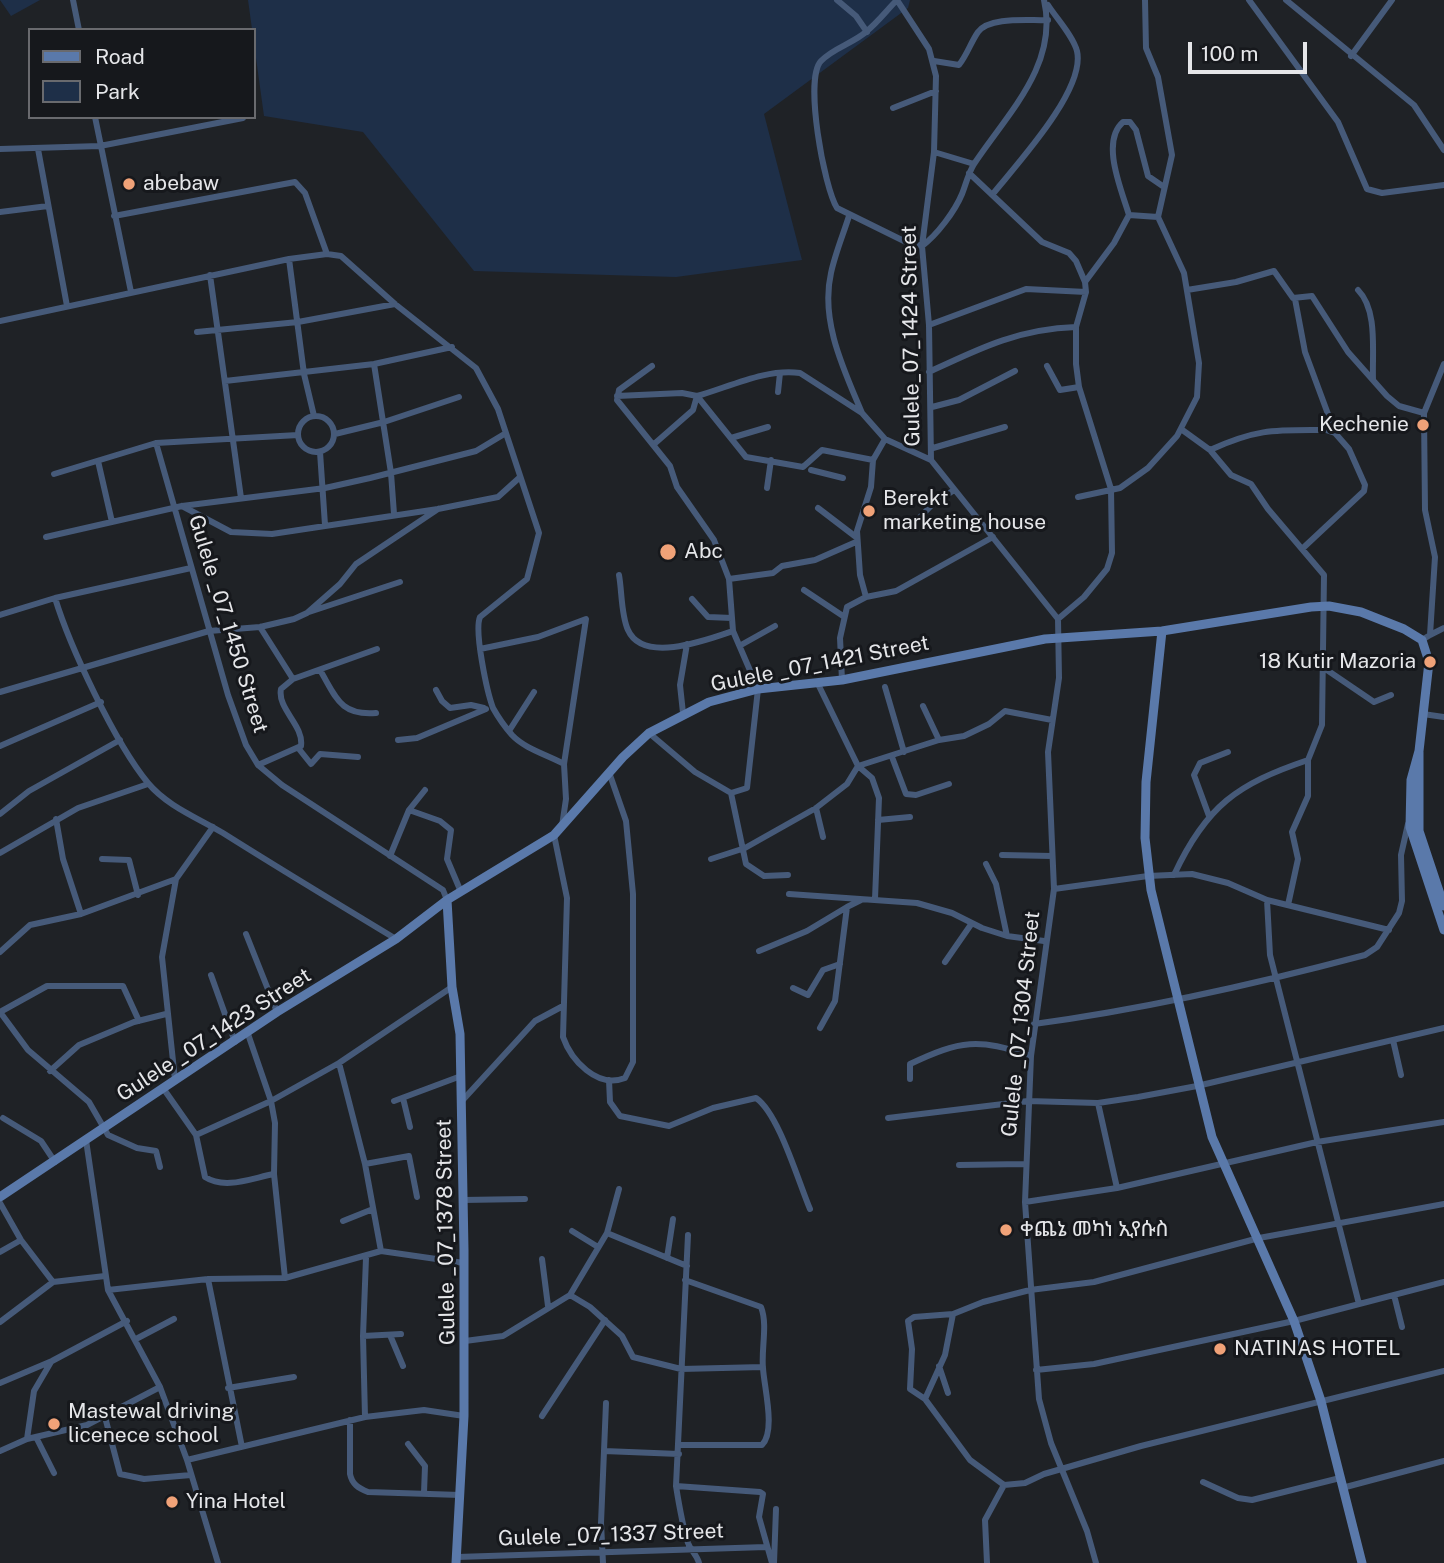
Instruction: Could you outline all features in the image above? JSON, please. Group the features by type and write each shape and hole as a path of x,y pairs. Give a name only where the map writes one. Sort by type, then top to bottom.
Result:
{"main road":[{"name":"Gulele _07_1421 Street","path":"447,900 554,835 610,775 623,757 649,733 683,713 709,702 758,689 818,684 1059,639 1162,631 1287,609 1345,609 1379,618 1426,637"},
{"path":"1162,631 1146,782 1148,876 1175,998 1212,1138 1294,1321 1321,1401 1359,1562"},
{"path":"1426,637 1429,662 1419,751 1419,831 1444,905"},
{"path":"1419,751 1413,762 1410,815 1414,841 1444,930"},
{"name":"Gulele _07_1423 Street","path":"0,1197 248,1034 277,1012 396,939 447,900"},
{"name":"Gulele _07_1378 Street","path":"447,900 452,987 460,1034 466,1342 457,1560"}],"street":[{"path":"73,0 79,28"},
{"path":"837,0 856,16 867,32"},
{"path":"897,0 867,32 821,61 815,74 817,130 834,203 849,216 910,244 922,246 954,208 974,164 1026,92 1043,51 1048,20 1045,0"},
{"name":"Gulele_07_1424 Street","path":"897,0 920,33 934,61 934,152 922,246 929,325 933,448 931,460 1058,619"},
{"path":"992,195 1052,120 1078,62 1073,42 1045,0"},
{"path":"1078,497 1129,483 1148,468 1181,429 1194,406 1200,377 1187,290 1180,263 1158,217 1172,155 1157,77 1146,48 1145,0"},
{"path":"1249,0 1338,122 1367,188 1382,193 1444,185"},
{"path":"1286,0 1414,106 1444,150"},
{"path":"1351,55 1392,0"},
{"path":"934,61 959,65 985,26 1000,22 1048,20"},
{"path":"893,108 936,90"},
{"path":"94,119 131,292"},
{"path":"0,149 100,146 238,119"},
{"path":"1085,282 1114,243 1129,215 1113,145 1115,131 1123,122 1130,122 1136,130 1148,176 1164,187"},
{"path":"38,149 67,306"},
{"path":"934,152 974,164"},
{"path":"969,173 1042,242 1069,253 1076,261 1085,282 1086,292 1076,327 1079,387 1111,489 1111,562 1084,597 1058,619 1059,639"},
{"path":"114,216 295,181 305,193 327,254"},
{"path":"0,212 48,206"},
{"path":"1129,215 1158,217"},
{"path":"849,216 830,274 828,301 837,349 862,413"},
{"path":"1,318 289,259 327,254 341,256 394,304 452,346 476,368 498,409 539,533 527,579 521,587 480,617 477,625 489,708 509,731 526,745 564,764"},
{"path":"289,259 304,374 314,416"},
{"path":"1187,290 1236,282 1271,270 1295,299 1303,345 1335,433 1354,458 1365,481 1364,491 1302,549"},
{"path":"210,275 241,498"},
{"path":"929,325 1026,289 1086,292"},
{"path":"1357,290 1366,301 1371,322 1373,379"},
{"path":"1295,299 1312,296 1348,352 1373,379 1399,406 1424,413"},
{"path":"197,332 298,322 394,304"},
{"path":"929,372 1013,335 1039,329 1076,327"},
{"path":"225,381 374,364 452,346"},
{"path":"374,364 391,473 394,514"},
{"path":"1426,637 1435,556 1425,510 1424,413 1443,373 1444,364"},
{"path":"649,733 695,772 732,793 747,788 752,764 758,689 733,631 729,579 714,540 685,499 670,466 621,409 617,396 619,390 652,366"},
{"path":"1047,366 1060,390 1079,387"},
{"path":"932,407 959,400 1015,372"},
{"path":"778,392 780,373"},
{"path":"617,396 682,393 697,396 780,373 800,373 862,413 885,439 931,460"},
{"path":"697,396 746,457 803,467 821,450 873,460"},
{"path":"653,445 693,410 697,396"},
{"path":"335,434 384,422 459,397"},
{"path":"314,416 327,419 335,434 331,445 320,452 308,450 298,435 301,424 314,416"},
{"path":"732,438 768,427"},
{"path":"933,448 1005,427"},
{"path":"1181,429 1210,450 1231,475 1251,484 1324,575 1321,607 1324,668 1321,731 1308,760 1308,796 1292,832 1298,859 1288,905"},
{"path":"1210,450 1245,434 1259,432 1326,430 1335,433"},
{"path":"46,537 182,506 325,488 476,452 506,433"},
{"path":"54,474 156,443 298,435"},
{"path":"866,597 856,540 871,487 873,460 885,439"},
{"name":"Gulele _07_1450 Street","path":"156,443 228,695 246,745 258,765 282,785 443,890 447,900"},
{"path":"320,452 325,488 325,525"},
{"path":"767,488 771,460"},
{"path":"812,460 811,472 843,478"},
{"path":"98,461 112,522"},
{"path":"182,506 239,534 272,534 438,509 498,496 519,478"},
{"path":"909,528 932,505 954,490"},
{"path":"818,508 856,540"},
{"path":"307,613 340,584 356,564 438,509"},
{"path":"842,680 839,655 843,616 847,607 866,597 896,591 993,537"},
{"path":"729,579 763,575 782,566 826,556 856,540"},
{"path":"0,615 55,598 191,568"},
{"path":"619,575 628,630 642,645 654,648 687,644 733,631"},
{"path":"0,692 209,631 260,627 400,582"},
{"path":"804,590 843,616"},
{"path":"55,598 83,667 120,740 148,784 166,799 396,939"},
{"path":"692,599 708,617 732,618"},
{"path":"480,649 538,636 586,618 564,764 566,799 562,827"},
{"path":"741,645 775,626"},
{"path":"260,627 293,679"},
{"path":"1426,637 1444,628"},
{"name":"Gulele _07_1304 Street","path":"1059,639 1059,678 1048,752 1054,889 1044,941 1031,1056 1024,1164 1025,1202 1036,1370 1044,1420 1096,1563"},
{"path":"683,713 680,685 687,644"},
{"path":"358,757 320,754 311,764 299,749 300,733 280,692 293,679 377,649"},
{"path":"1324,668 1374,702 1391,695"},
{"path":"320,670 344,708 360,714 376,713"},
{"path":"818,684 858,766 872,778 879,798 876,899"},
{"path":"886,687 904,751"},
{"path":"436,690 450,708 471,705 489,708"},
{"path":"509,731 534,692"},
{"path":"0,746 101,702"},
{"path":"923,706 939,740"},
{"path":"398,740 417,738 489,708"},
{"path":"711,859 745,848 816,808 847,784 858,766 939,740 964,736 980,729 1005,711 1052,720"},
{"path":"1423,714 1444,717"},
{"path":"0,814 41,783 120,740"},
{"path":"258,765 299,749"},
{"path":"1209,816 1194,775 1200,763 1228,752"},
{"path":"892,757 906,794 916,795 949,784"},
{"path":"1174,875 1189,842 1221,803 1252,782 1308,760"},
{"path":"554,835 567,898 563,1037 568,1052 584,1069 609,1080 625,1078 633,1062 634,894 626,821 610,775"},
{"path":"0,853 78,808 148,784"},
{"path":"390,856 409,810 425,790"},
{"path":"732,793 745,848 746,864 764,876 788,875"},
{"path":"816,808 823,837"},
{"path":"409,810 440,821 451,830 447,859 461,892"},
{"path":"1034,1024 1115,1013 1175,998 1276,979 1365,955 1377,947 1401,908 1400,862 1410,815"},
{"path":"878,820 910,817"},
{"path":"56,819 63,859 81,914"},
{"path":"175,1080 162,957 176,879 213,827"},
{"path":"1002,855 1052,856"},
{"path":"102,859 129,860 138,895"},
{"path":"986,864 996,884 1007,936"},
{"path":"1054,889 1148,876 1211,877 1268,900 1389,930"},
{"path":"0,952 30,925 81,914 176,879"},
{"path":"789,894 876,899 929,906 1007,936 1044,941"},
{"path":"759,951 807,931 861,900"},
{"path":"1268,900 1268,944 1296,1064 1359,1304"},
{"path":"820,1028 835,1001 847,907"},
{"path":"945,962 972,923"},
{"path":"246,934 277,1012"},
{"path":"793,988 808,996 816,978 824,970 841,964"},
{"path":"211,975 235,1042"},
{"path":"139,1021 123,986 47,986 0,1012 29,1050 50,1071 66,1080 89,1102 108,1135 136,1147 156,1151 160,1167"},
{"path":"196,1135 271,1101 339,1063 452,987"},
{"path":"461,1102 535,1021 563,1006"},
{"path":"50,1071 79,1045 166,1013"},
{"path":"888,1118 1028,1101 1098,1102 1197,1087 1444,1028"},
{"path":"248,1034 271,1101 275,1123 274,1174 285,1278"},
{"path":"1393,1040 1401,1075"},
{"path":"910,1079 910,1064 937,1051 967,1044 992,1043 1031,1056"},
{"path":"339,1063 365,1164 381,1251"},
{"path":"394,1101 461,1076"},
{"path":"609,1080 610,1102 620,1116 669,1126 713,1108 756,1098 765,1104 810,1209"},
{"path":"163,1088 196,1135 205,1177 214,1183 226,1184 274,1174"},
{"path":"403,1098 410,1127"},
{"path":"1098,1102 1117,1188"},
{"path":"3,1118 41,1141 55,1162"},
{"path":"1025,1202 1117,1188 1317,1142 1444,1122"},
{"path":"86,1140 108,1290 160,1387 187,1460 218,1563"},
{"path":"365,1164 409,1156 417,1197"},
{"path":"959,1165 1024,1164"},
{"path":"466,1342 503,1336 548,1306 570,1295 607,1233 619,1189"},
{"path":"463,1200 525,1199"},
{"path":"0,1203 21,1240 52,1282"},
{"path":"1444,1204 1259,1238 1094,1282 1030,1290 983,1302 953,1314 914,1317 908,1321 912,1349 908,1384 910,1389 925,1399 970,1460 1004,1485 1025,1483 1141,1446 1444,1371"},
{"path":"343,1221 373,1209"},
{"path":"667,1258 673,1219"},
{"path":"572,1231 598,1247"},
{"path":"607,1233 687,1266"},
{"path":"688,1235 676,1486 690,1548 696,1553 699,1563"},
{"path":"0,1252 21,1240"},
{"path":"108,1290 208,1279 285,1278 366,1258 381,1251 464,1262"},
{"path":"365,1417 363,1336 366,1258"},
{"path":"542,1259 548,1306"},
{"path":"0,1322 52,1282 105,1276"},
{"path":"208,1279 242,1447"},
{"path":"680,1445 762,1445 766,1442 769,1411 762,1367 763,1311 758,1304 685,1280"},
{"path":"1036,1370 1094,1364 1294,1321 1444,1282"},
{"path":"570,1295 622,1336 629,1355 681,1369 762,1367"},
{"path":"1394,1295 1402,1326"},
{"path":"925,1399 951,1334 953,1314"},
{"path":"136,1339 174,1319"},
{"path":"542,1416 605,1320"},
{"path":"0,1383 52,1361 127,1321"},
{"path":"363,1336 401,1334"},
{"path":"390,1335 402,1366"},
{"path":"27,1439 34,1391 52,1361"},
{"path":"939,1366 948,1393"},
{"path":"228,1388 294,1377"},
{"path":"0,1451 27,1439 105,1417 160,1387"},
{"path":"603,1559 601,1522 606,1403"},
{"path":"187,1460 365,1417 424,1410 464,1416"},
{"path":"105,1417 120,1474 144,1479 191,1475"},
{"path":"350,1420 350,1474 352,1481 359,1488 368,1492 460,1495"},
{"path":"36,1437 54,1473"},
{"path":"408,1444 425,1466 424,1493"},
{"path":"604,1451 679,1454"},
{"path":"1342,1488 1444,1461"},
{"path":"1203,1482 1238,1498 1252,1500 1340,1478"},
{"path":"987,1563 985,1520 1004,1485"},
{"path":"676,1486 753,1490 762,1494 760,1517 766,1548 773,1563"},
{"path":"773,1563 776,1509"},
{"name":"Gulele _07_1337 Street","path":"457,1560 603,1559 690,1548 766,1548"}],"green space":[{"path":"0,0 40,0 11,16"},
{"path":"248,0 910,0 908,8 764,114 802,260 676,277 474,271 363,132 264,116 256,58 256,28 252,28"}],"place":[{"name":"abebaw","path":"129,184"},
{"name":"Kechenie","path":"1423,425"},
{"name":"Berekt marketing house","path":"869,511"},
{"name":"Abc","path":"668,552"},
{"name":"18 Kutir Mazoria","path":"1430,662"},
{"name":"ቀጨኔ መካነ ኢየሱስ","path":"1006,1230"},
{"name":"NATINAS HOTEL","path":"1220,1349"},
{"name":"Mastewal driving licenece school","path":"54,1424"},
{"name":"Yina Hotel","path":"172,1502"}]}
